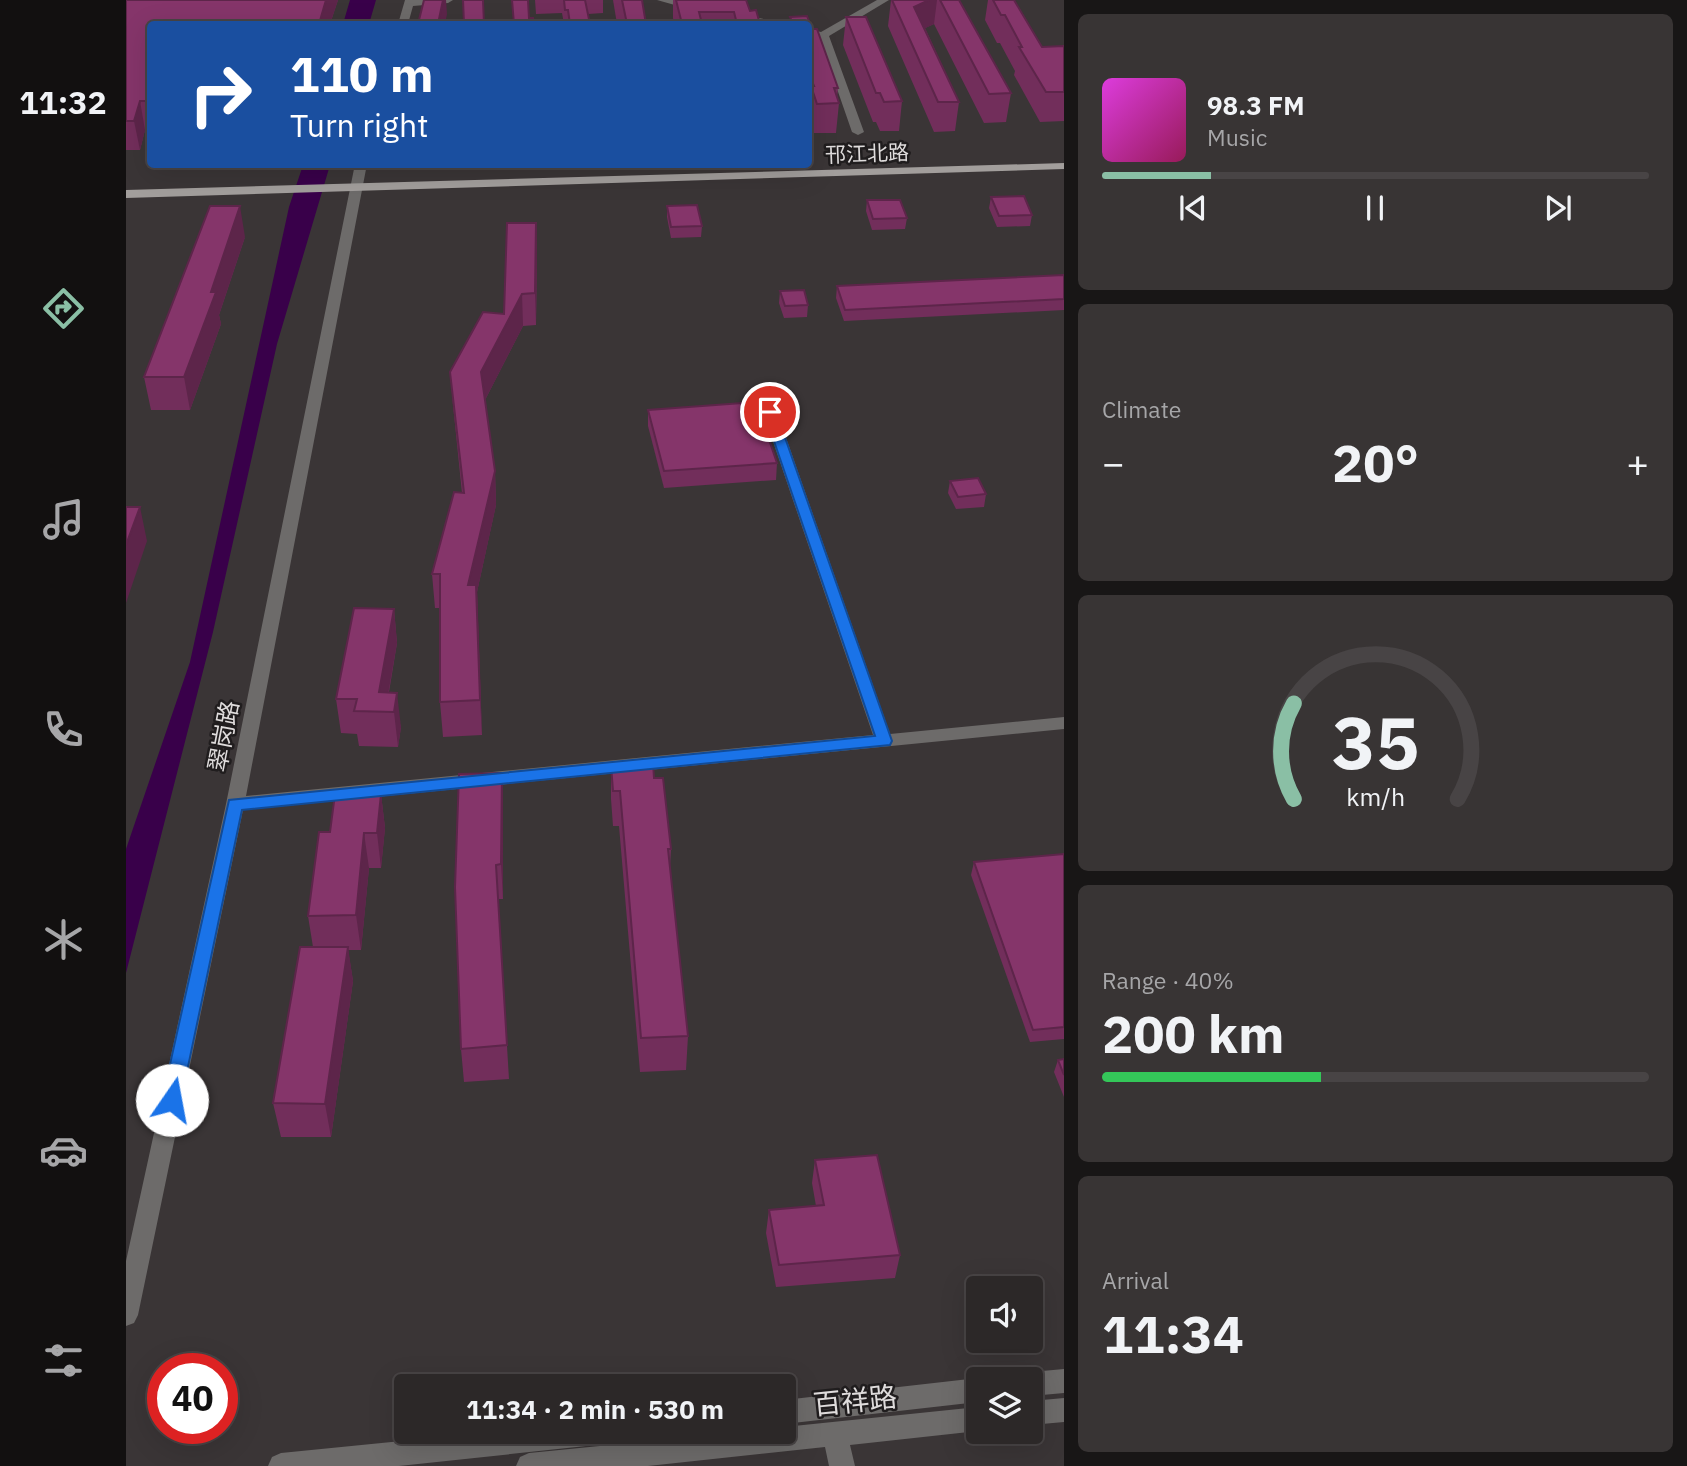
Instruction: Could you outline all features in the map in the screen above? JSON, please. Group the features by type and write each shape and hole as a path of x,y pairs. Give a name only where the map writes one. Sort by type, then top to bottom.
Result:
{"main road":[{"name":"邗江北路","path":"812,164 1064,156"},
{"name":"邗江北路","path":"126,184 356,183 1064,166"},
{"name":"邗江北路","path":"356,183 702,168"},
{"name":"邗江北路","path":"126,194 285,184"}],"street":[{"path":"404,21 410,1 448,0"},
{"path":"662,0 712,11"},
{"path":"812,33 823,35 884,0"},
{"path":"724,14 759,21"},
{"path":"823,35 858,132"},
{"name":"翠岗路","path":"126,1315 234,804 359,168"},
{"path":"770,412 884,741"},
{"path":"234,804 1064,723"},
{"path":"1043,1383 1064,1381"},
{"name":"百祥路","path":"796,1411 966,1391"},
{"path":"1043,1412 1064,1410"},
{"name":"百祥路","path":"529,1466 966,1420"},
{"path":"835,1434 842,1466"},
{"path":"282,1466 491,1444"}],"shaded area":[{"path":"350,0 376,0 370,21 344,21"},
{"path":"302,168 329,168 277,344 213,632 126,973 126,849 190,662 289,207"}],"building":[{"path":"126,0 326,0 320,21 147,21 147,101 140,101 134,121 126,121"},
{"path":"424,0 443,0 439,21 419,21"},
{"path":"463,0 483,0 484,21 464,21"},
{"path":"512,0 528,0 529,18 533,18 534,21 514,21"},
{"path":"564,0 585,0 589,21 570,21 568,10 565,10"},
{"path":"622,0 642,0 646,21 626,21"},
{"path":"676,0 746,0 750,11 756,10 759,21 736,21 734,12 699,12 701,21 681,21"},
{"path":"892,0 929,0 914,7 959,102 938,102"},
{"path":"940,0 959,0 1011,93 989,94"},
{"path":"993,0 1014,0 1042,47 1064,46 1064,92 1046,92 1019,47 1022,47 1005,15 1001,15"},
{"path":"807,16 809,21 792,21 790,17"},
{"path":"846,17 866,17 902,101 884,102 880,93 876,93"},
{"path":"812,29 817,29 838,88 834,88 839,103 817,104 812,89"},
{"path":"1024,196 1032,215 999,216 991,197"},
{"path":"867,200 900,200 907,218 873,219"},
{"path":"697,205 702,226 671,227 667,206"},
{"path":"210,206 240,206 211,292 216,292 184,377 144,377"},
{"path":"507,223 536,223 535,293 522,294 481,372 495,471 468,585 476,585 480,700 440,702 440,574 432,574 454,492 464,493 450,372 483,312 504,314"},
{"path":"1064,275 1064,299 845,310 837,286"},
{"path":"804,290 808,305 785,306 780,291"},
{"path":"756,402 777,463 664,471 648,410"},
{"path":"978,478 986,494 958,497 950,481"},
{"path":"126,507 140,507 126,545"},
{"path":"354,608 394,609 379,692 397,693 394,712 354,711 357,699 336,699"},
{"path":"653,763 654,778 663,778 688,1036 641,1038 620,791 613,791 611,765"},
{"path":"502,773 501,864 496,865 507,1045 461,1049 455,887 459,774"},
{"path":"335,794 381,794 377,833 364,833 356,915 308,916 319,832 330,832"},
{"path":"1064,854 1064,1027 1033,1030 974,862"},
{"path":"300,947 348,947 325,1104 273,1103"},
{"path":"1064,1059 1064,1075 1058,1060"},
{"path":"877,1155 900,1255 779,1265 769,1210 824,1205 815,1160"}],"route":[{"path":"172,1100 234,804 884,741 770,412"}]}
